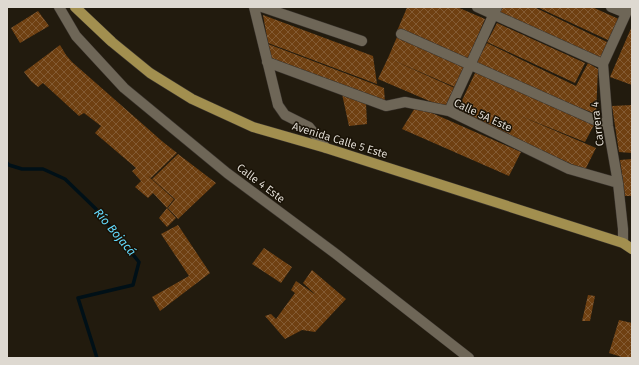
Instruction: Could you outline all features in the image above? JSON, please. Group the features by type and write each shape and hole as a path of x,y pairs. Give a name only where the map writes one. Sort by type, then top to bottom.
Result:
{"main road":[{"name":"Avenida Calle 5 Este","path":"76,8 112,42 150,73 192,99 253,127 326,148 627,242 632,249"}],"street":[{"name":"Calle 4 Este","path":"59,7 76,36 124,88 227,173 336,254 469,358"},
{"path":"254,7 278,105 285,115 309,127 326,148"},
{"path":"262,7 362,42"},
{"path":"477,7 496,11 603,64"},
{"path":"612,7 628,10"},
{"name":"Carrera 4","path":"627,242 622,229 618,183 608,126 603,64 628,10"},
{"path":"449,111 496,11"},
{"path":"401,34 608,126"},
{"name":"Calle 5A Este","path":"268,62 386,106 405,102 449,111 569,169 618,183"}],"building":[{"path":"407,7 457,7 485,19 476,40 406,10"},
{"path":"501,7 534,7 609,43 600,60 498,14"},
{"path":"537,7 592,7 621,20 610,41"},
{"path":"406,10 476,40 467,61 397,31"},
{"path":"38,11 49,26 20,43 11,28"},
{"path":"263,15 373,56 377,84 268,43"},
{"path":"497,23 585,63 575,83 487,42"},
{"path":"632,26 632,85 610,77"},
{"path":"397,37 467,67 457,88 388,58"},
{"path":"487,43 576,86 588,63 598,69 596,114 475,64"},
{"path":"268,44 384,88 385,104 269,60"},
{"path":"60,45 72,62 177,153 151,178 148,176 174,199 167,208 153,193 148,198 135,187 141,181 132,171 136,168 95,133 101,126 84,113 79,116 43,83 38,87 24,72"},
{"path":"388,58 457,89 448,109 378,79"},
{"path":"476,71 594,125 585,142 518,115 596,148 585,170 456,113"},
{"path":"342,94 366,103 367,124 349,126"},
{"path":"632,105 632,153 619,152 612,106"},
{"path":"416,106 521,152 509,176 402,129"},
{"path":"178,154 216,183 178,219 168,208 175,199 152,179"},
{"path":"632,159 632,196 625,196 620,160"},
{"path":"167,208 176,218 167,227 159,218"},
{"path":"178,225 210,273 160,311 152,297 189,276 161,234"},
{"path":"264,248 292,267 281,283 252,264"},
{"path":"312,270 346,299 315,332 302,330 285,339 265,316 271,314 276,319 295,293 291,290 296,281 316,295 303,283"},
{"path":"588,295 595,296 590,321 582,321"},
{"path":"619,320 632,323 632,358 625,358 609,353"}],"waterway":[{"name":"Río Bojacá","path":"7,163 22,169 43,169 65,179 96,209 139,262 133,285 78,298 97,358"}]}
